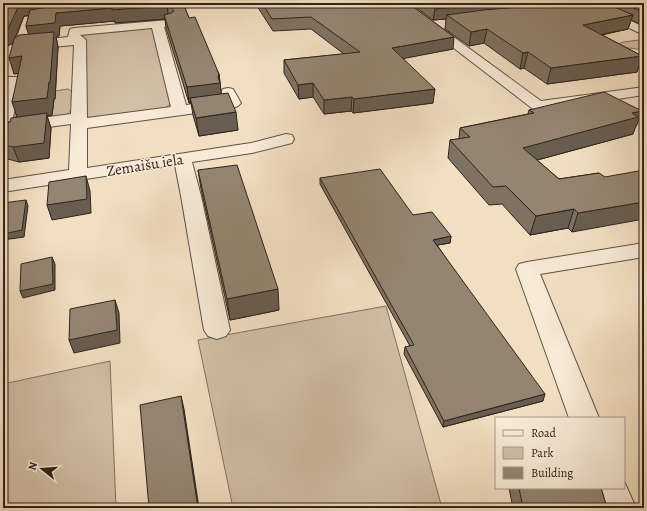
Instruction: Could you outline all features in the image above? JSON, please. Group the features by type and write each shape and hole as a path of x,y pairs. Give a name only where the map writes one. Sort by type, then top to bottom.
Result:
{"street":[{"path":"400,3 538,106 644,91"},
{"path":"584,3 644,31"},
{"path":"573,11 596,9"},
{"path":"20,46 28,19 54,16"},
{"path":"74,41 74,32 163,23 180,110"},
{"path":"430,26 445,24"},
{"path":"78,175 79,121 80,40 20,46 12,51 3,81 14,80 3,128 79,121 233,104 228,92"},
{"name":"Zemaišu iela","path":"3,186 252,148 286,139"},
{"path":"182,159 192,196 217,330"},
{"path":"584,417 527,269 644,250"},
{"path":"611,489 619,508"}],"green space":[{"path":"152,26 172,103 165,108 93,119 84,115 83,35 90,31 116,29 117,32 133,30 133,28"},
{"path":"639,40 644,43 644,50 614,46 623,42"},
{"path":"68,89 74,92 74,107 63,119 34,123 15,117 15,104 55,91"},
{"path":"386,306 442,508 233,508 198,340"},
{"path":"110,361 116,508 3,508 3,384"}],"building":[{"path":"3,3 20,3 8,29 3,32"},
{"path":"58,3 183,3 189,18 195,17 219,74 218,77 220,83 187,87 164,15 174,11 171,7 167,6 112,10 112,8 56,13 55,23 26,26 30,10 55,6"},
{"path":"262,3 408,3 454,37 392,48 435,89 354,99 352,97 324,100 313,83 298,85 284,60 360,52 311,17 272,19"},
{"path":"426,3 496,3 435,9"},
{"path":"563,3 605,3 633,15 583,25 642,56 551,68 528,52 523,53 487,29 471,32 447,15 484,10"},
{"path":"623,3 640,3 644,5 644,13"},
{"path":"54,32 50,82 47,98 12,102 22,56 9,58 14,39 19,35"},
{"path":"604,92 642,111 632,113 638,117 523,148 559,179 599,173 605,177 644,170 644,202 578,213 574,209 536,216 506,186 493,187 450,140 470,137 460,128 534,113 529,110"},
{"path":"228,93 236,112 196,118 190,98"},
{"path":"47,113 44,143 13,147 3,144 3,123 10,122 11,118"},
{"path":"237,165 278,289 227,299 198,170"},
{"path":"380,169 413,215 432,212 451,236 433,240 545,394 444,421 405,347 414,345 320,178"},
{"path":"86,176 87,199 47,205 49,182"},
{"path":"26,200 22,230 3,234 3,203"},
{"path":"52,257 53,284 20,291 21,264"},
{"path":"115,300 117,330 69,340 70,309"},
{"path":"181,396 198,508 149,508 140,405"},
{"path":"519,489 601,489 607,508 523,508"}]}
